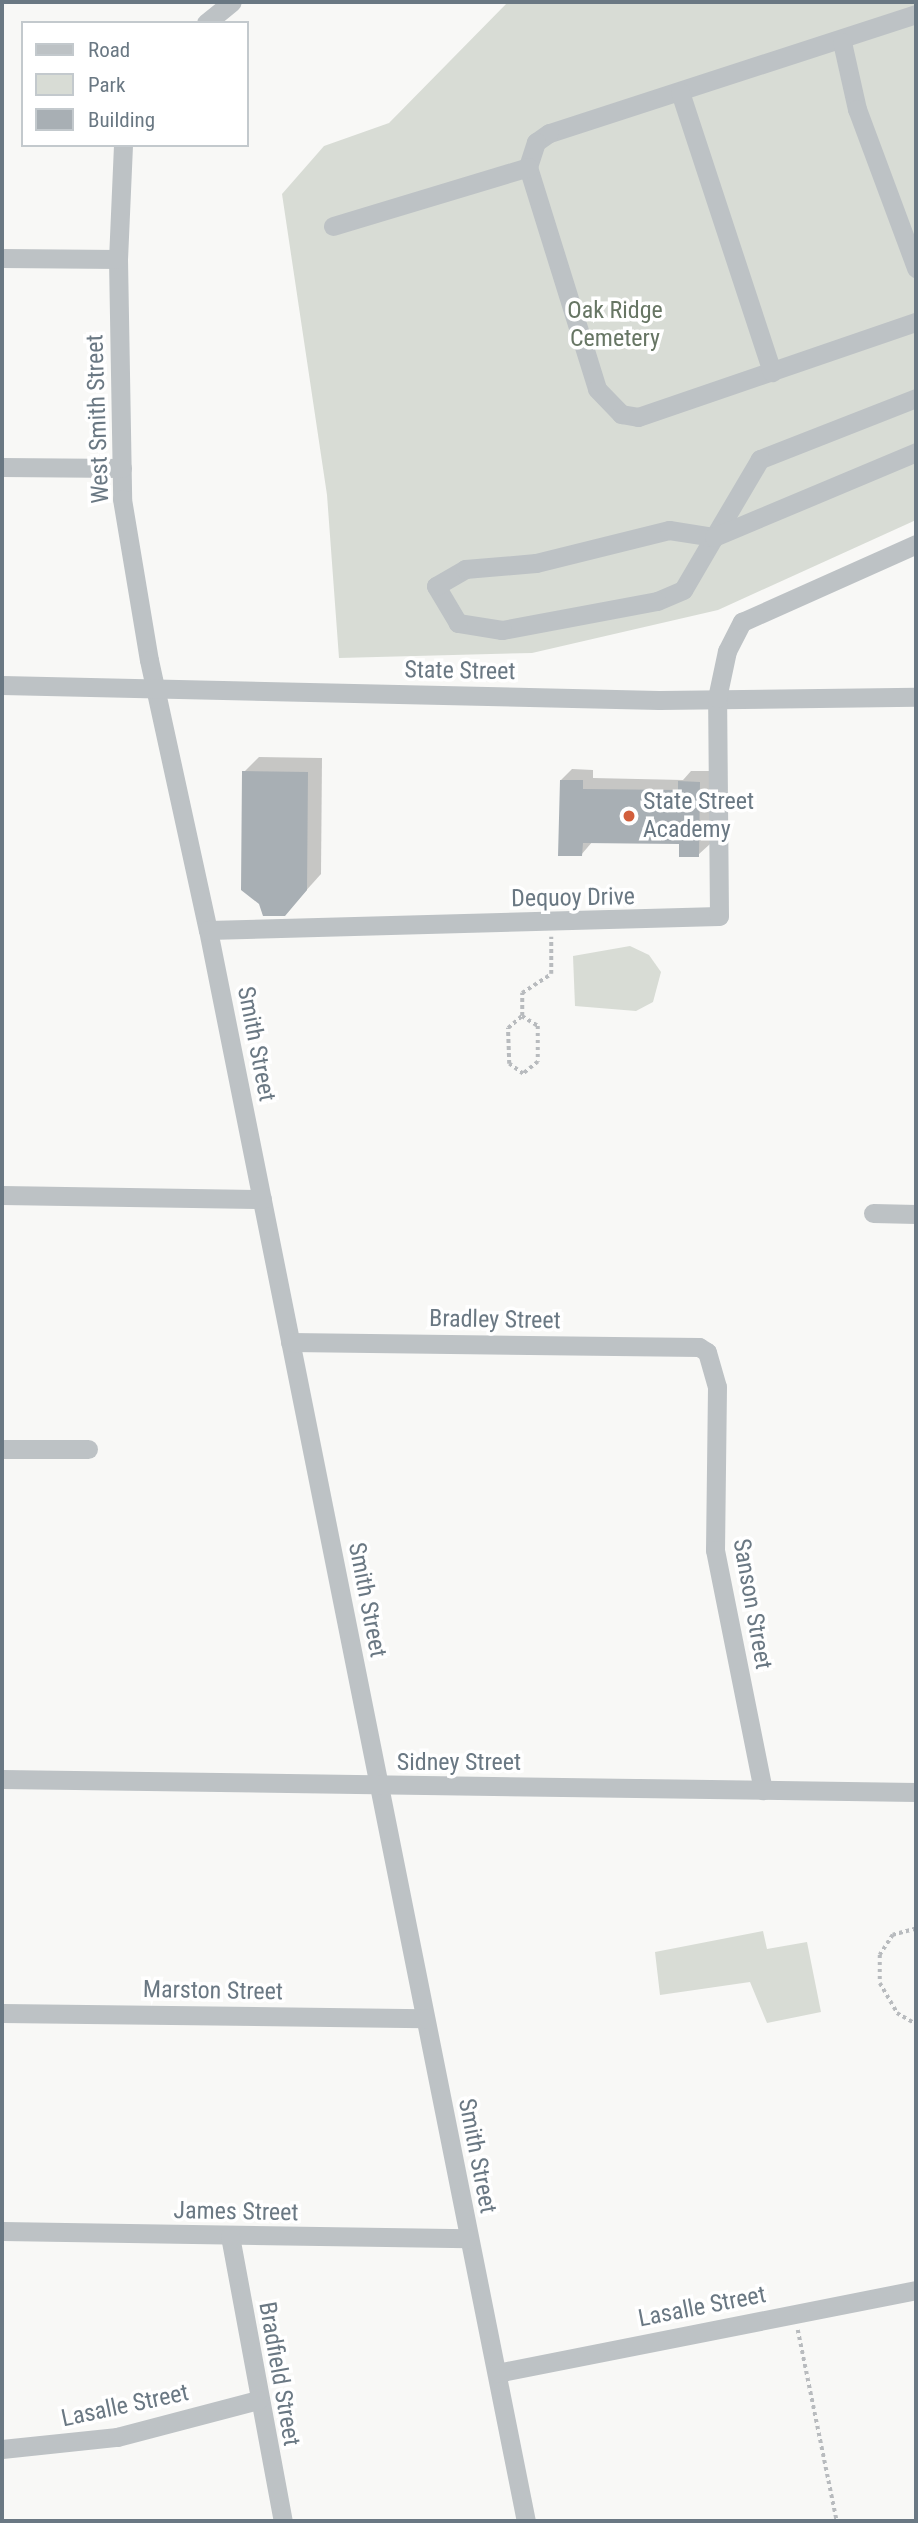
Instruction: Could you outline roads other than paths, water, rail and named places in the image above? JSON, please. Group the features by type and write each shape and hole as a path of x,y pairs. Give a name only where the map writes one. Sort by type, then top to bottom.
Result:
{"street":[{"path":"208,21 232,2"},
{"path":"916,14 842,42 549,133 536,142 528,167 597,389 609,408 638,417 916,322"},
{"path":"842,42 857,109 910,230 916,268"},
{"path":"680,92 772,372"},
{"name":"West Smith Street","path":"123,147 118,259 122,468 157,688"},
{"path":"333,226 528,167"},
{"path":"2,258 118,259"},
{"path":"916,398 760,459 714,537 682,590 657,601 502,630 458,623 436,586 465,569 536,563 669,530 714,537 916,452"},
{"path":"2,467 122,468"},
{"path":"717,698 727,651 743,622 916,544"},
{"name":"State Street","path":"2,685 717,698 916,697"},
{"name":"Smith Street","path":"157,688 208,930 526,2521"},
{"name":"Dequoy Drive","path":"208,930 551,924 719,916 717,698"},
{"path":"2,1195 262,1199"},
{"path":"873,1213 916,1214"},
{"name":"Bradley Street","path":"290,1342 699,1347"},
{"name":"Sanson Street","path":"699,1347 717,1379 719,1577 764,1790"},
{"path":"2,1449 88,1449"},
{"name":"Sidney Street","path":"2,1779 379,1787 916,1792"},
{"name":"Marston Street","path":"2,2013 424,2018"},
{"name":"James Street","path":"2,2231 468,2238"},
{"name":"Bradfield Street","path":"230,2236 258,2400 283,2521"},
{"name":"Lasalle Street","path":"497,2373 916,2290"},
{"name":"Lasalle Street","path":"2,2449 117,2437 258,2400"}],"place":[{"name":"State Street Academy","path":"629,816"}],"park label":[{"name":"Oak Ridge Cemetery","path":"615,325"}]}
